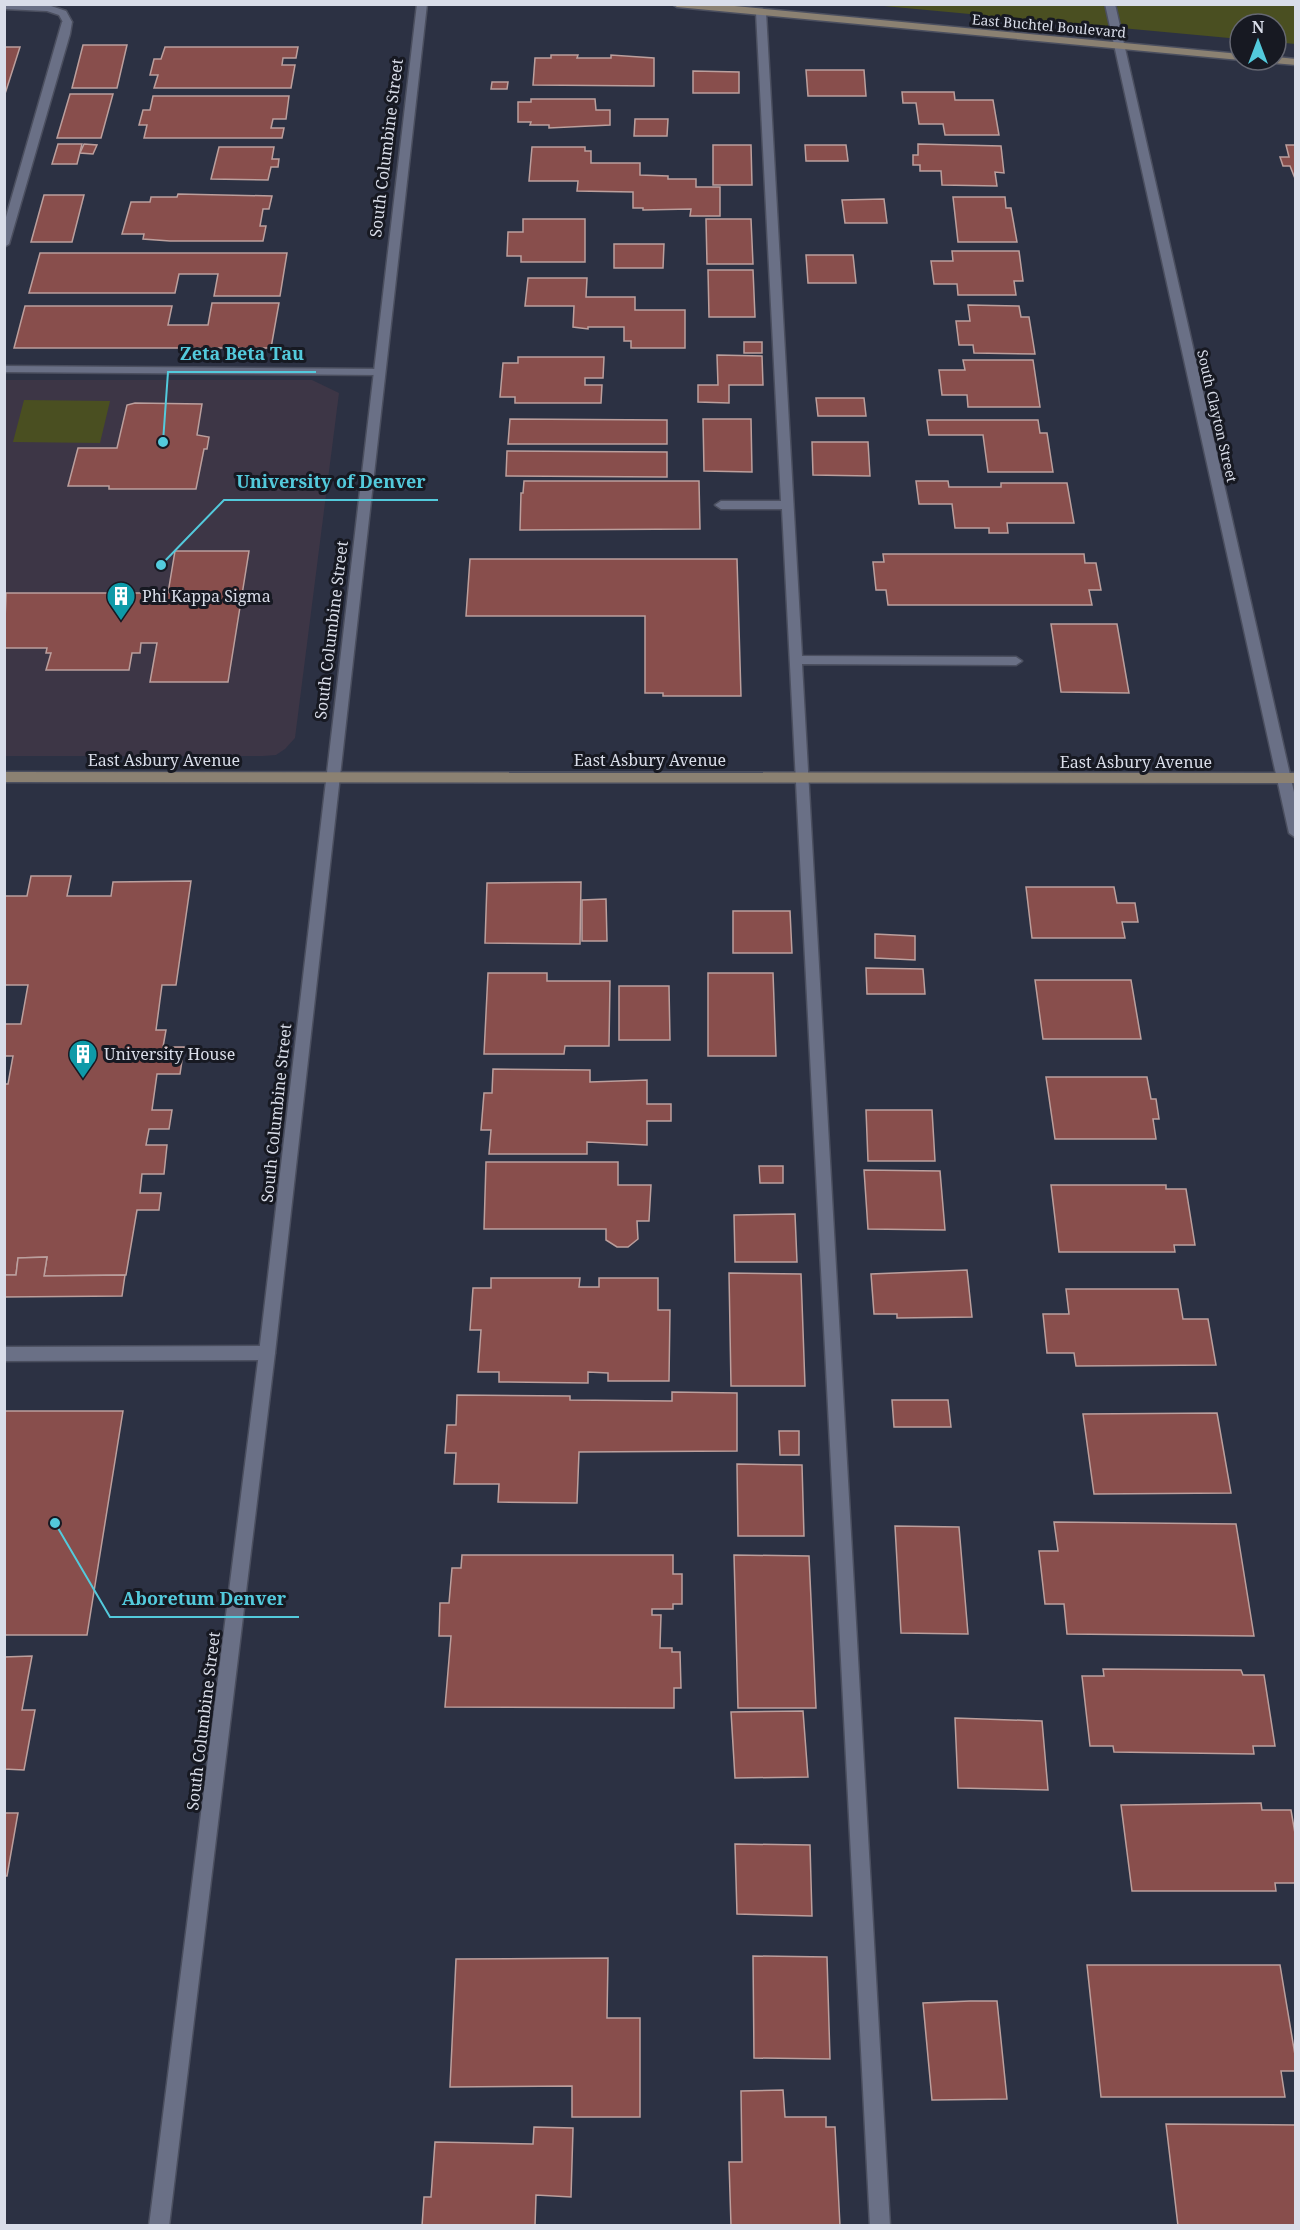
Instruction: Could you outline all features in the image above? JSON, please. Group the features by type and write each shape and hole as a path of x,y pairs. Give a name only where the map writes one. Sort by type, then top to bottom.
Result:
{"street":[{"name":"South Columbine Street","path":"159,2226 267,1353 422,4"},
{"name":"East Buchtel Boulevard","path":"677,4 1228,56"},
{"name":"South Clayton Street","path":"1110,4 1289,778 1296,833"},
{"path":"4,6 48,8 63,13 67,22 4,244"},
{"path":"761,12 804,777 880,2226"},
{"path":"4,369 379,372"},
{"path":"721,505 789,505"},
{"path":"797,660 1016,662"},
{"name":"East Asbury Avenue","path":"4,777 1289,778"},
{"path":"4,1354 267,1353"}],"shaded area":[{"path":"5,380 312,380 339,393 295,738 285,749 276,755 263,756 5,756"}],"green space":[{"path":"873,5 1295,5 1295,44 1288,43 1288,12 1228,12 1228,38"},
{"path":"24,400 110,401 100,443 13,442"}],"building":[{"path":"83,45 127,45 117,88 72,88"},
{"path":"4,47 20,47 4,97"},
{"path":"165,47 298,47 296,58 283,58 282,65 295,65 291,88 154,88 158,75 150,75 154,59 161,59"},
{"path":"551,55 578,55 577,58 611,58 611,55 654,58 654,86 533,85 535,58 551,58"},
{"path":"806,70 864,70 866,96 808,96"},
{"path":"693,71 739,72 739,93 693,93"},
{"path":"492,82 508,82 507,89 491,89"},
{"path":"902,92 954,92 955,100 993,100 999,135 945,135 943,124 919,124 916,103 903,103"},
{"path":"70,94 113,94 101,138 57,138"},
{"path":"153,96 289,96 286,119 273,119 271,128 284,128 282,138 144,138 147,125 139,125 143,110 150,110"},
{"path":"531,99 595,99 596,110 610,110 610,125 549,128 549,125 530,125 531,122 518,122 518,102 531,102"},
{"path":"635,119 668,119 667,136 634,136"},
{"path":"58,144 82,144 77,164 52,164"},
{"path":"84,144 97,145 93,154 80,153"},
{"path":"918,144 1001,146 1004,173 995,172 997,186 942,185 941,171 920,171 920,165 913,165 913,155 918,155"},
{"path":"713,145 751,145 752,185 713,185"},
{"path":"805,145 846,145 848,161 806,161"},
{"path":"1286,145 1296,145 1296,181 1290,166 1283,166 1280,157 1289,157"},
{"path":"219,147 274,147 272,159 279,159 278,167 271,167 268,180 211,179"},
{"path":"532,147 585,147 585,151 591,151 591,163 640,163 640,175 668,176 668,179 696,179 696,187 720,187 720,216 690,216 691,209 643,210 643,208 633,208 633,192 577,191 578,181 529,181"},
{"path":"178,194 272,196 269,209 263,209 260,226 266,226 263,241 170,241 143,239 144,234 122,234 131,202 150,202 151,197 177,197"},
{"path":"44,195 84,195 72,242 31,242"},
{"path":"953,197 1005,197 1006,208 1011,208 1017,242 958,242"},
{"path":"884,199 887,223 845,223 842,200"},
{"path":"523,219 585,219 585,262 521,262 521,256 507,256 508,232 523,232"},
{"path":"706,219 751,219 753,264 707,264"},
{"path":"614,244 664,244 663,268 614,268"},
{"path":"952,251 1019,251 1023,281 1014,281 1016,295 958,295 957,284 934,284 931,261 953,261"},
{"path":"40,253 287,253 280,296 214,296 218,274 179,274 175,293 29,293"},
{"path":"806,255 853,255 856,283 808,283"},
{"path":"708,270 753,270 755,317 709,317"},
{"path":"528,278 587,278 586,297 635,297 635,310 685,310 685,348 631,348 631,341 624,341 624,327 588,327 588,329 573,327 574,306 525,306"},
{"path":"212,303 279,303 271,348 14,348 25,306 172,306 168,325 208,325"},
{"path":"968,305 1019,306 1021,317 1029,317 1035,354 974,353 973,345 959,345 956,321 970,321"},
{"path":"744,342 762,342 762,353 744,353"},
{"path":"717,355 762,356 763,385 729,385 729,403 698,402 698,385 718,385"},
{"path":"518,357 604,357 603,378 585,378 585,385 602,385 601,403 515,403 515,397 500,397 503,363 518,363"},
{"path":"963,360 1033,360 1040,407 968,407 967,395 942,395 939,370 965,370"},
{"path":"816,398 864,398 866,416 818,416"},
{"path":"135,403 202,404 197,435 209,437 207,449 204,449 196,489 109,489 109,486 68,486 78,448 117,448 127,405"},
{"path":"510,419 667,420 667,444 508,444"},
{"path":"703,419 751,419 752,472 704,471"},
{"path":"927,420 1038,420 1040,433 1047,433 1053,472 988,472 983,435 929,435"},
{"path":"812,442 868,442 870,476 813,475"},
{"path":"507,451 667,452 667,477 506,476"},
{"path":"524,481 699,481 700,529 520,530 521,493 523,493"},
{"path":"916,481 948,481 949,487 1001,487 1001,483 1067,483 1074,523 1007,523 1008,533 989,533 989,528 955,528 952,504 919,504"},
{"name":"Phi Kappa Sigma","path":"175,551 249,551 228,682 150,682 157,643 141,643 140,653 132,653 129,670 46,670 51,653 46,653 47,648 4,648 6,593 168,593"},
{"path":"883,554 1084,554 1085,563 1096,563 1101,590 1089,590 1092,605 888,605 886,590 876,590 873,562 884,562"},
{"path":"470,559 737,559 741,696 663,696 663,693 645,693 645,616 466,616"},
{"path":"1051,624 1117,624 1129,693 1061,692"},
{"name":"University House","path":"31,876 71,876 67,896 111,896 113,882 191,881 176,985 162,985 156,1030 166,1030 163,1047 184,1047 180,1074 157,1074 152,1110 172,1110 169,1129 149,1129 146,1145 167,1145 164,1174 142,1174 140,1193 161,1193 159,1210 137,1210 126,1275 44,1276 47,1257 18,1258 16,1275 4,1275 4,1084 8,1084 13,1056 4,1056 4,1024 21,1024 28,985 4,985 4,896 27,896"},
{"path":"581,882 580,944 485,943 487,883"},
{"path":"1026,887 1114,887 1117,903 1135,903 1138,922 1122,922 1125,938 1032,938"},
{"path":"606,899 607,941 582,941 582,900"},
{"path":"733,911 790,911 792,953 733,953"},
{"path":"875,934 915,936 915,960 875,958"},
{"path":"866,968 923,969 925,994 867,994"},
{"path":"488,973 547,973 547,981 610,981 609,1046 565,1046 564,1054 484,1054"},
{"path":"708,973 773,973 776,1056 708,1056"},
{"path":"1035,980 1131,980 1141,1039 1043,1039"},
{"path":"619,986 669,986 670,1040 619,1040"},
{"path":"493,1069 590,1070 590,1082 647,1080 647,1104 671,1104 671,1121 647,1121 647,1145 587,1142 587,1154 489,1154 491,1130 481,1130 484,1093 492,1093"},
{"path":"1046,1077 1147,1077 1151,1099 1156,1099 1159,1119 1153,1119 1156,1139 1055,1139"},
{"path":"866,1110 932,1110 935,1161 868,1161"},
{"path":"486,1162 618,1162 618,1185 651,1185 649,1221 637,1221 638,1239 628,1247 617,1247 606,1240 606,1229 484,1229"},
{"path":"759,1166 783,1166 783,1183 760,1183"},
{"path":"864,1170 940,1171 945,1230 868,1229"},
{"path":"1051,1185 1166,1185 1166,1189 1186,1189 1195,1245 1174,1245 1175,1252 1059,1252"},
{"path":"795,1214 797,1262 735,1262 734,1215"},
{"path":"47,1257 44,1276 125,1275 122,1296 4,1297 4,1275 16,1275 18,1258"},
{"path":"967,1270 972,1317 897,1318 897,1314 874,1314 871,1274"},
{"path":"729,1273 801,1274 805,1386 731,1386"},
{"path":"491,1278 580,1278 579,1287 599,1287 599,1278 658,1278 658,1310 670,1310 669,1381 608,1381 608,1373 588,1372 588,1383 499,1382 499,1372 478,1372 481,1330 470,1330 473,1288 491,1288"},
{"path":"1066,1289 1178,1289 1183,1319 1208,1319 1216,1365 1076,1366 1074,1353 1047,1353 1043,1314 1069,1314"},
{"path":"672,1392 737,1393 737,1451 579,1452 577,1503 498,1502 499,1484 454,1484 456,1453 445,1453 447,1425 456,1425 457,1395 570,1396 570,1400 672,1401"},
{"path":"892,1400 948,1400 951,1427 894,1427"},
{"path":"4,1411 123,1411 87,1635 4,1635"},
{"path":"1217,1413 1231,1493 1094,1494 1083,1414"},
{"path":"779,1431 799,1431 799,1455 780,1455"},
{"path":"737,1464 802,1465 804,1536 738,1536"},
{"path":"1054,1522 1236,1524 1254,1636 1067,1634 1064,1604 1045,1604 1039,1551 1058,1551"},
{"path":"895,1526 959,1527 968,1634 901,1633"},
{"path":"462,1555 673,1555 673,1574 682,1574 682,1604 673,1604 673,1609 652,1609 652,1615 661,1615 660,1648 672,1648 672,1652 680,1652 681,1688 674,1688 674,1708 445,1707 451,1636 439,1636 440,1603 449,1603 452,1568 461,1568"},
{"path":"734,1555 809,1556 816,1708 738,1708"},
{"path":"32,1656 22,1710 35,1710 24,1770 4,1769 4,1657"},
{"path":"1103,1669 1241,1670 1243,1675 1264,1675 1275,1746 1253,1746 1254,1754 1114,1752 1113,1746 1090,1746 1082,1676 1104,1676"},
{"path":"803,1711 808,1777 735,1778 731,1712"},
{"path":"955,1718 1042,1721 1048,1790 958,1788"},
{"path":"1261,1803 1262,1810 1291,1810 1296,1839 1296,1883 1275,1883 1276,1891 1132,1891 1121,1805"},
{"path":"4,1813 18,1813 7,1876 4,1876"},
{"path":"735,1844 810,1845 812,1916 737,1914"},
{"path":"753,1956 827,1957 830,2059 754,2058"},
{"path":"608,1958 607,2018 640,2018 640,2117 572,2117 572,2086 450,2087 456,1959"},
{"path":"1087,1965 1280,1965 1296,2061 1296,2071 1281,2071 1285,2097 1101,2097"},
{"path":"997,2001 1007,2099 932,2100 923,2003"},
{"path":"783,2090 785,2117 826,2117 826,2127 835,2127 840,2226 731,2226 729,2162 742,2162 741,2091"},
{"path":"1166,2124 1296,2125 1296,2226 1178,2226"},
{"path":"534,2127 573,2128 571,2197 536,2195 535,2226 422,2226 424,2197 431,2197 435,2142 533,2144"}],"place":[{"name":"Zeta Beta Tau","path":"163,442"},
{"name":"University of Denver","path":"161,565"},
{"name":"Phi Kappa Sigma","path":"121,622"},
{"name":"University House","path":"83,1080"},
{"name":"Aboretum Denver","path":"55,1523"}]}
